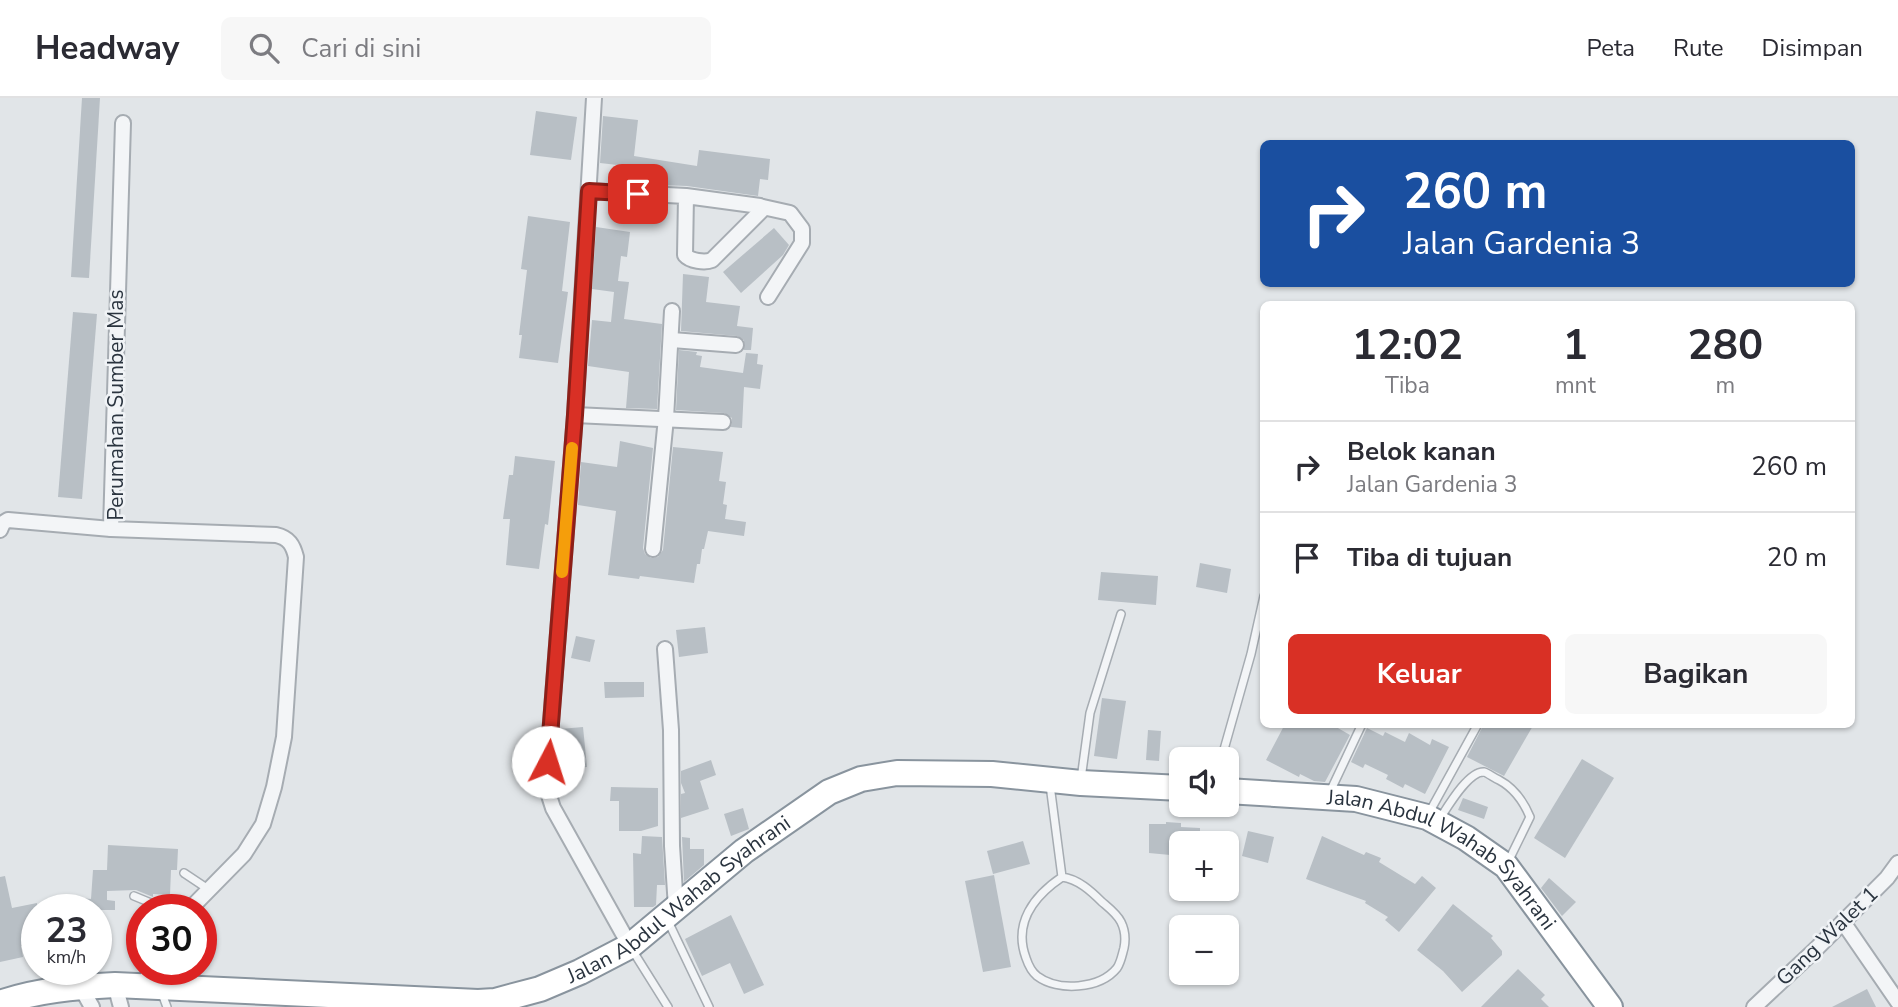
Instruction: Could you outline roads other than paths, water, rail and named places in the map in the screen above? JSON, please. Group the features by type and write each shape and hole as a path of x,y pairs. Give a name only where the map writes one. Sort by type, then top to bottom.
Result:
{"highway":[{"name":"Jalan Abdul Wahab Syahrani","path":"0,1003 16,998 118,996 155,988 495,1001 548,986 630,946 744,851 810,804 845,784 897,773 992,774 1081,783 1169,787"},
{"name":"Jalan Abdul Wahab Syahrani","path":"1239,792 1356,799 1432,820 1466,838 1506,866 1610,1007"}],"street":[{"path":"594,98 575,415 546,786 553,808 630,946"},
{"name":"Perumahan Sumber Mas","path":"123,123 111,529 276,535 289,541 296,557 284,737 274,787 258,834 244,854 203,894"},
{"path":"589,191 686,196 790,213 802,229 802,243 768,297"},
{"path":"686,196 685,255 705,262 712,260 763,207"},
{"path":"653,549 666,418 672,311"},
{"path":"672,340 736,345"},
{"path":"575,415 723,422"},
{"path":"0,530 8,520 111,529"},
{"path":"665,649 671,730 671,912"},
{"name":"Gang Walet 1","path":"1754,1007 1887,878 1898,863"},
{"path":"1843,922 1898,1002"}],"lane":[{"path":"1081,783 1090,713 1121,614"},
{"path":"1225,747 1260,614"},
{"path":"1328,797 1360,728"},
{"path":"1432,820 1476,728"},
{"path":"1432,820 1460,789 1478,774 1484,772 1509,785 1530,817 1506,866"},
{"path":"1049,780 1062,877"},
{"path":"184,873 208,889"},
{"path":"1062,877 1071,878 1096,896 1119,919 1125,931 1121,960 1106,978 1062,987 1037,976 1028,964 1023,949 1022,923 1046,888 1062,877"},
{"path":"671,912 709,1007"},
{"path":"630,946 668,1007"}]}
